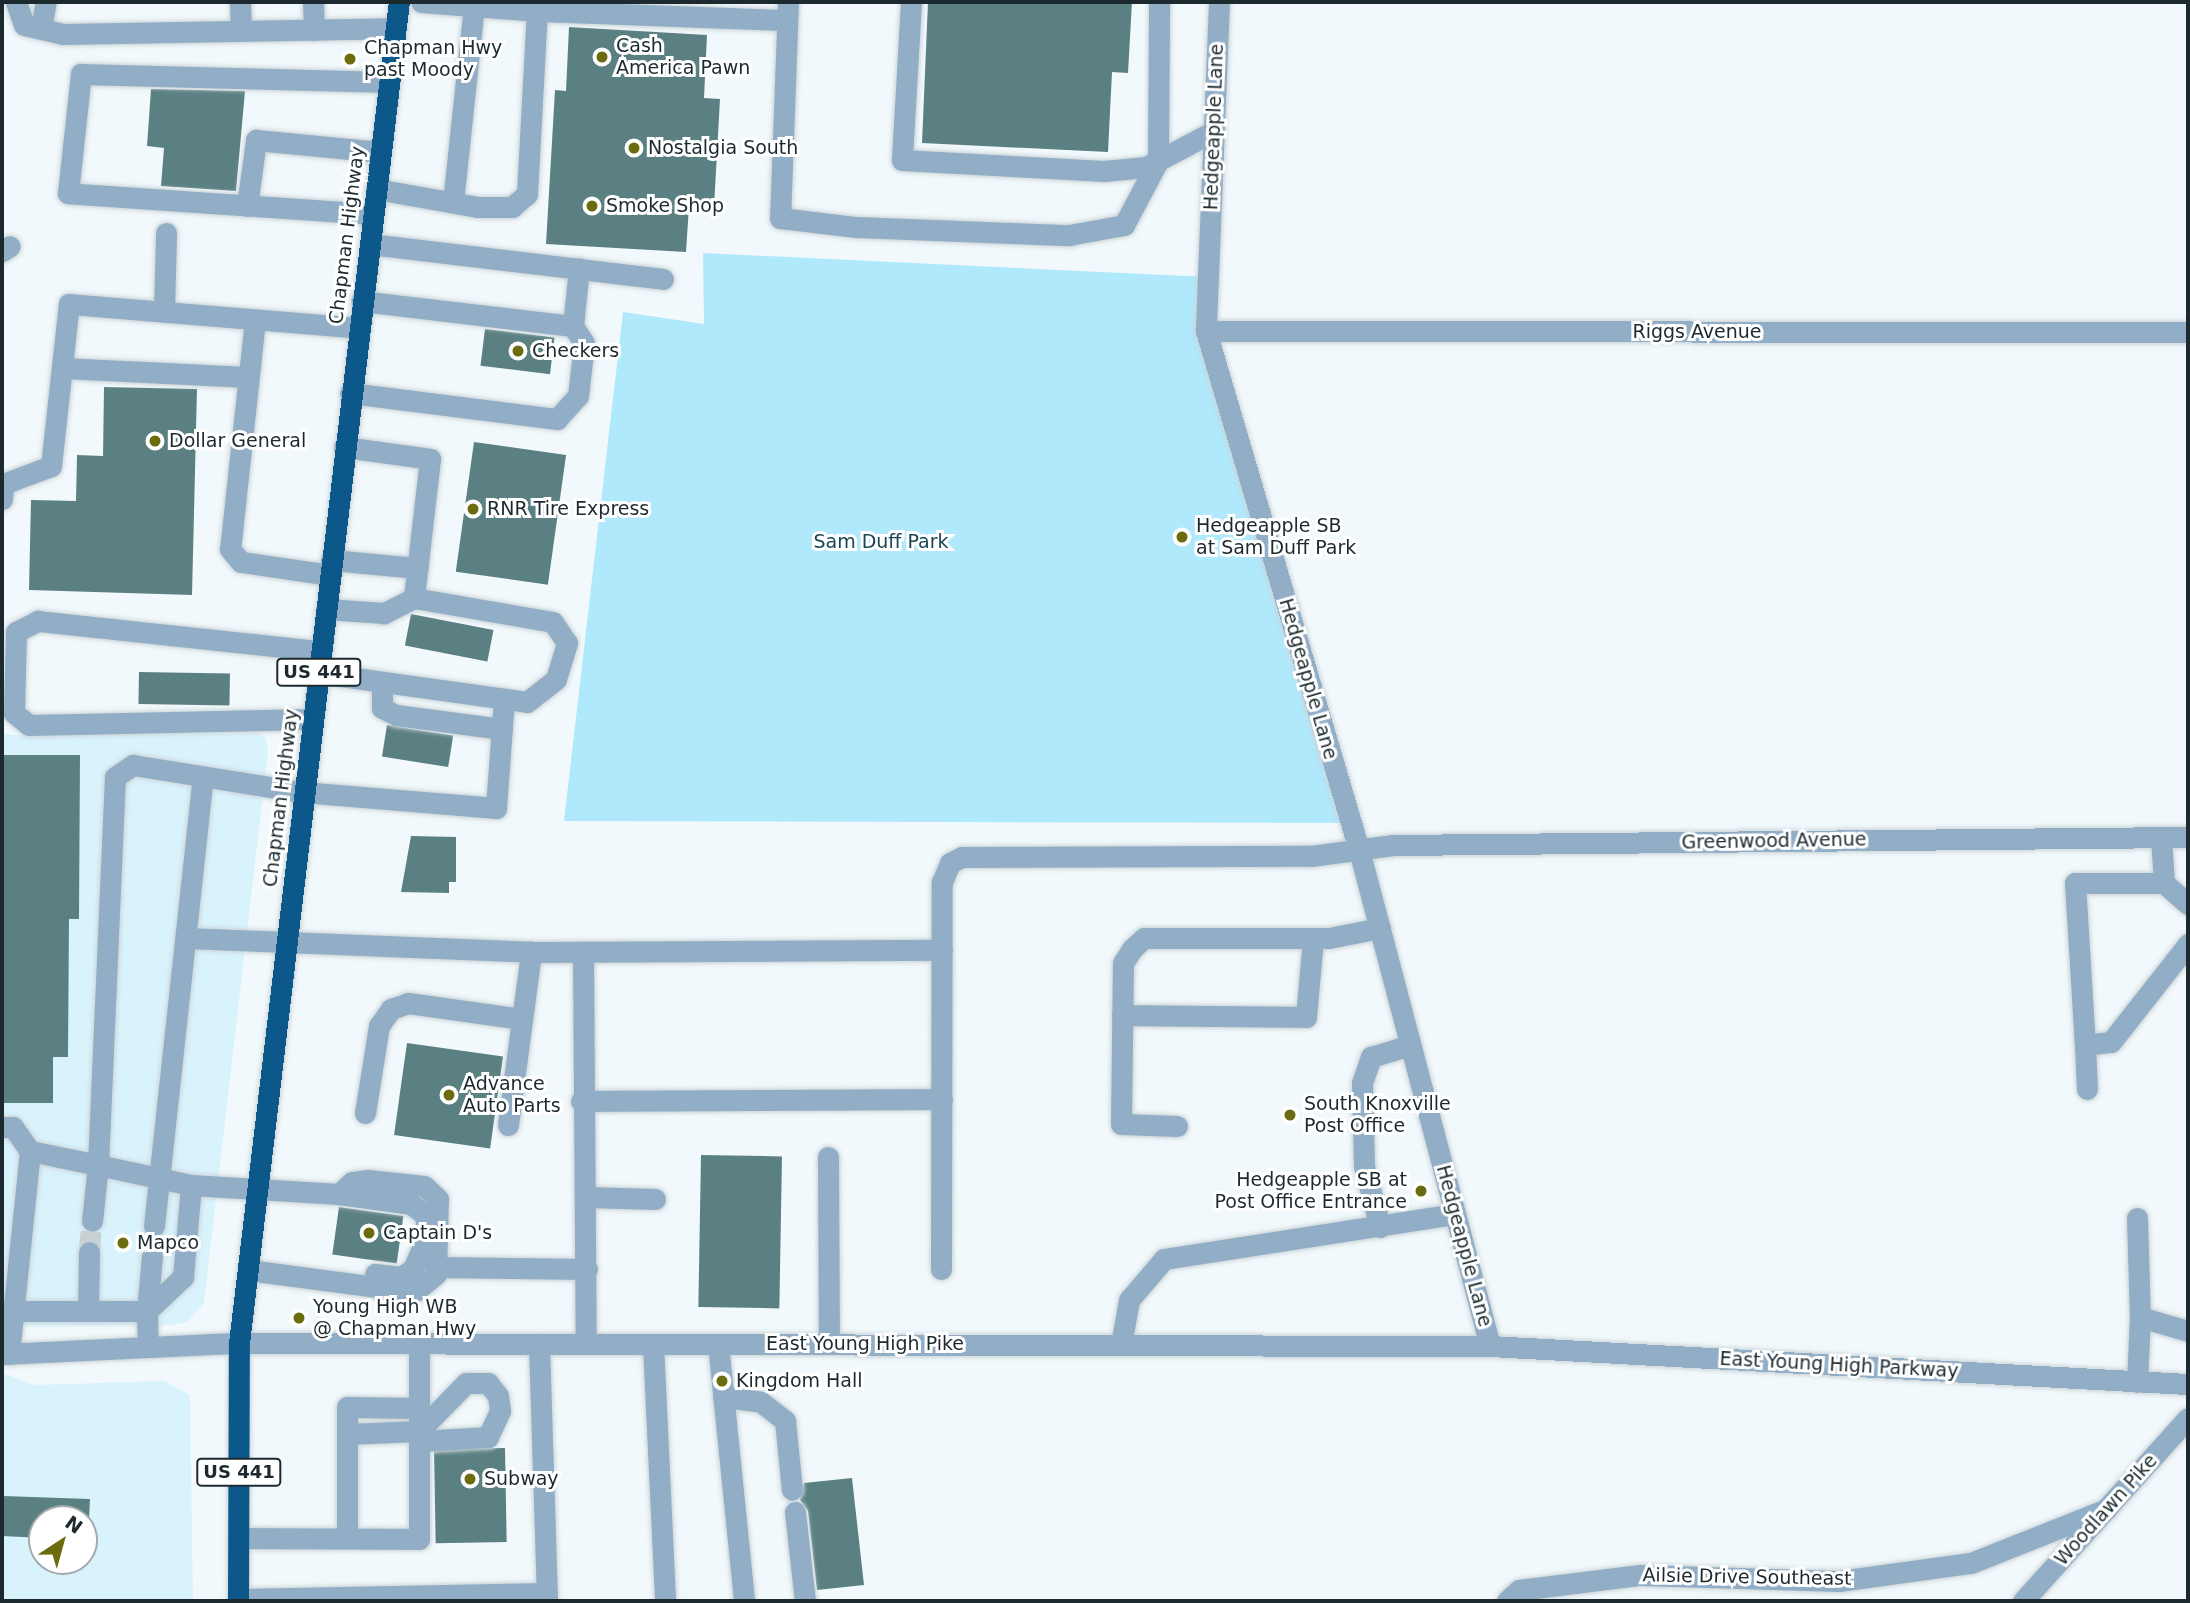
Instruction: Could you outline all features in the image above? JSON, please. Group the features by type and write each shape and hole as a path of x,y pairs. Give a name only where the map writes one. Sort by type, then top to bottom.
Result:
{"highway":[{"name":"Chapman Highway","path":"239,1600 239,1343 288,943 302,792 399,2"}],"street":[{"path":"16,2 24,25 41,11 241,31 395,28"},
{"path":"240,2 241,31"},
{"path":"313,2 314,30"},
{"path":"421,2 537,11 787,11 780,218 856,227 1069,235 1124,225 1158,160 1159,2"},
{"path":"911,2 902,160 1104,171 1158,160 1214,131"},
{"name":"Hedgeapple Lane","path":"1219,2 1206,331 1359,850 1490,1346"},
{"path":"453,202 486,5"},
{"path":"376,188 453,202 512,206 527,194 537,11"},
{"path":"373,214 68,193 81,74 389,82"},
{"path":"247,206 256,140 380,152"},
{"path":"164,312 166,233"},
{"path":"370,244 663,279"},
{"path":"350,393 556,419 578,396 584,343 573,326 579,268"},
{"path":"361,301 573,326"},
{"path":"2,499 3,484 51,466 69,304 358,328"},
{"path":"255,320 230,549 241,562 331,568 418,568"},
{"name":"Riggs Avenue","path":"1206,331 2188,332"},
{"path":"62,368 248,377"},
{"path":"344,447 430,459 414,598"},
{"path":"318,673 527,702 556,679 567,643 552,622 414,598 384,613 326,609"},
{"path":"313,719 29,725 14,713 16,632 38,621 321,651"},
{"path":"382,682 382,708 396,715 502,729"},
{"path":"92,1221 98,1165 115,777 133,765 302,792 496,808 504,699"},
{"path":"154,1226 203,777"},
{"name":"Greenwood Avenue","path":"942,950 942,882 950,863 962,857 1311,856 1359,850 2188,836"},
{"path":"2161,837 2164,883"},
{"path":"2087,1089 2075,883 2164,883 2188,904"},
{"path":"1177,1126 1121,1124 1123,963 1144,938 1312,938 1380,928"},
{"path":"186,938 531,952 942,950 941,1269"},
{"path":"1122,1015 1306,1017 1312,938"},
{"path":"2085,1045 2111,1041 2188,944"},
{"path":"508,1125 531,952"},
{"path":"583,952 581,1101 587,1197 586,1344"},
{"path":"365,1113 379,1026 391,1009 408,1003 522,1019"},
{"path":"1380,1227 1364,1166 1364,1074 1371,1057 1410,1045"},
{"path":"581,1101 942,1099"},
{"path":"2,1127 13,1127 30,1151 98,1165 159,1173 191,1185 257,1185 411,1204 425,1215 428,1236 413,1269 401,1277 341,1270 323,1279"},
{"path":"5,1354 9,1311 9,1249 30,1151"},
{"path":"828,1157 829,1344"},
{"path":"248,1270 414,1292 429,1284 435,1267 438,1199 433,1192 367,1180 352,1182 339,1195"},
{"path":"9,1311 147,1311 183,1277 191,1185"},
{"path":"587,1197 656,1199"},
{"path":"1121,1345 1129,1300 1164,1259 1455,1214"},
{"path":"2137,1218 2140,1317 2137,1382"},
{"path":"88,1311 89,1252"},
{"path":"148,1347 147,1311 152,1255"},
{"path":"435,1267 587,1269"},
{"path":"2140,1317 2188,1331"},
{"name":"East Young High Pike","path":"5,1354 239,1343 1490,1346"},
{"path":"239,1538 419,1539 419,1343"},
{"path":"239,1600 547,1597 539,1343"},
{"path":"653,1344 664,1601"},
{"path":"718,1344 744,1601"},
{"name":"East Young High Parkway","path":"1490,1346 2188,1384"},
{"path":"723,1397 761,1402 785,1421 792,1490"},
{"path":"347,1538 348,1407 419,1408"},
{"name":"Woodlawn Pike","path":"2023,1601 2188,1418"},
{"path":"347,1434 419,1436"},
{"name":"Ailsie Drive Southeast","path":"1507,1601 1519,1590 1640,1575 1839,1581 1972,1563 2107,1509"},
{"path":"795,1512 806,1601"}],"shaded area":[{"path":"258,733 266,738 268,751 204,1303 187,1322 172,1325 2,1327 2,735"},
{"path":"2,1373 34,1385 164,1381 190,1395 193,1601 2,1601"}],"green space":[{"name":"Sam Duff Park","path":"703,253 1208,277 1206,332 1350,823 564,821 623,312 704,324"}],"building":[{"path":"928,2 1132,2 1128,73 1112,72 1108,152 922,143"},
{"path":"569,27 707,35 704,98 720,99 714,207 689,206 686,252 546,244 555,90 566,91"},
{"path":"151,89 245,91 236,191 161,186 164,148 147,146"},
{"name":"Checkers","path":"485,329 554,338 550,374 480,366"},
{"path":"104,387 197,389 192,595 29,590 31,500 76,501 77,455 103,456"},
{"path":"474,442 566,455 548,585 456,572"},
{"path":"411,614 493,630 487,661 405,645"},
{"path":"139,672 230,674 229,706 138,704"},
{"path":"387,725 453,735 448,767 382,757"},
{"path":"2,755 80,755 79,919 69,919 68,1057 53,1057 53,1103 2,1103"},
{"path":"411,836 456,837 456,882 449,882 449,893 401,892"},
{"name":"Advance Auto Parts","path":"407,1043 503,1056 490,1149 394,1135"},
{"path":"701,1155 782,1156 779,1308 698,1307"},
{"name":"Captain D's","path":"339,1207 403,1216 397,1264 332,1255"},
{"path":"505,1448 507,1542 436,1543 434,1449"},
{"path":"852,1478 864,1585 817,1590 808,1511 800,1500 804,1483"},
{"path":"3,1496 90,1499 90,1505 28,1505 28,1537 2,1536"}],"tunnel":[{"path":"89,1252 92,1221"}],"place":[{"name":"Cash America Pawn","path":"602,57"},
{"name":"Chapman Hwy past Moody","path":"350,59"},
{"name":"Nostalgia South","path":"634,148"},
{"name":"Smoke Shop","path":"592,206"},
{"name":"Checkers","path":"518,351"},
{"name":"Dollar General","path":"155,441"},
{"name":"RNR Tire Express","path":"473,509"},
{"name":"Hedgeapple SB at Sam Duff Park","path":"1182,537"},
{"name":"Advance Auto Parts","path":"449,1095"},
{"name":"South Knoxville Post Office","path":"1290,1115"},
{"name":"Hedgeapple SB at Post Office Entrance","path":"1421,1191"},
{"name":"Captain D's","path":"369,1233"},
{"name":"Mapco","path":"123,1243"},
{"name":"Young High WB @ Chapman Hwy","path":"299,1318"},
{"name":"Kingdom Hall","path":"722,1381"},
{"name":"Subway","path":"470,1479"}]}
